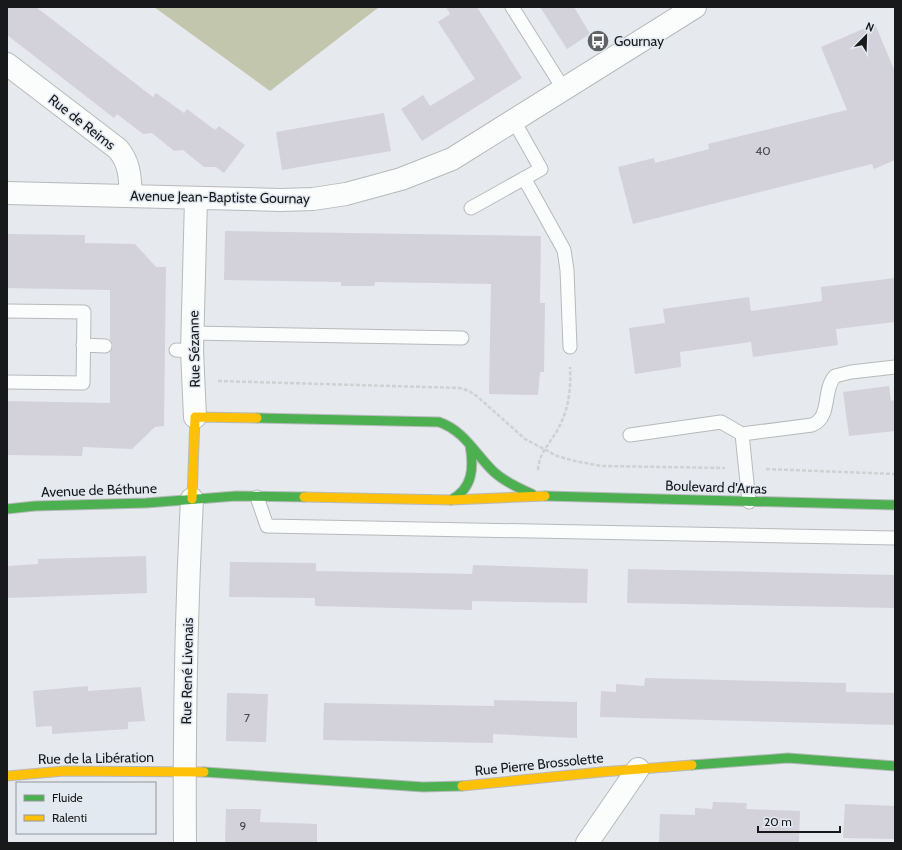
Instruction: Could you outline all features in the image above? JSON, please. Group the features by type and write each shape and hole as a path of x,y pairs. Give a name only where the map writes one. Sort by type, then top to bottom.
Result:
{"street":[{"name":"Avenue Jean-Baptiste Gournay","path":"7,193 196,199 299,200 346,194 401,179 434,167 466,151 695,7"},
{"name":"Rue de Reims","path":"7,64 118,149 125,157 128,165 131,196"},
{"name":"Rue Sézanne","path":"192,499 195,418 187,344 196,199"},
{"path":"195,418 439,422 457,429 482,460 500,477 511,485 537,496"},
{"path":"451,500 460,496 470,481 473,468 470,445"},
{"name":"Boulevard d'Arras","path":"451,500 537,496 895,505"},
{"name":"Avenue de Béthune","path":"7,508 257,497 451,500"},
{"name":"Rue René Livenais","path":"185,843 188,570 192,499"},
{"name":"Rue Pierre Brossolette","path":"186,771 423,787 462,786 638,769 788,758 895,766"},
{"path":"586,843 638,769"},
{"name":"Rue de la Libération","path":"7,776 64,771 186,771"}],"lane":[{"path":"512,7 564,88"},
{"path":"471,208 541,169 514,121"},
{"path":"524,178 564,250 567,270 570,348"},
{"path":"7,311 84,312 83,383 7,382"},
{"path":"187,344 462,338"},
{"path":"83,345 105,346"},
{"path":"630,435 721,422 742,434 812,425 818,422 824,412 828,388 835,376 851,372 895,366"},
{"path":"742,434 749,502"},
{"path":"257,497 267,526 895,538"}],"path":[{"path":"537,496 538,464 541,456 558,429 570,398 570,348"}],"green space":[{"path":"154,7 379,7 270,91"}],"building":[{"path":"7,7 36,7 153,97 156,93 184,113 187,109 215,130 219,126 245,145 224,173 216,167 204,167 183,150 174,151 152,133 143,134 117,114 114,118 7,35"},
{"path":"446,7 477,7 522,78 422,141 401,109 423,95 430,106 475,79 438,22 450,14"},
{"path":"540,7 574,7 590,34 567,49"},
{"path":"875,24 895,72 895,160 874,169 872,164 633,224 618,167 654,158 655,163 709,149 708,144 847,110 821,47"},
{"path":"384,113 391,151 282,170 276,132"},
{"path":"225,231 541,236 540,303 545,303 544,372 540,372 538,395 489,394 491,284 375,282 374,286 341,286 341,282 224,280"},
{"path":"7,234 85,235 85,243 135,244 156,267 166,267 164,426 155,427 132,449 83,447 82,456 7,455 7,401 110,403 110,352 113,346 110,340 110,290 7,288"},
{"path":"895,278 895,322 836,329 838,345 753,357 751,342 680,352 681,367 635,374 629,328 665,323 663,309 749,297 751,311 822,301 821,287"},
{"path":"889,386 891,401 895,400 895,431 849,436 843,392"},
{"path":"146,556 147,593 7,598 7,566 38,564 38,559"},
{"path":"230,562 316,563 316,571 472,574 473,565 588,569 587,603 472,601 472,610 315,606 315,598 229,597"},
{"path":"628,569 895,575 895,608 627,603"},
{"path":"645,678 846,683 846,692 895,693 895,725 600,717 601,691 616,692 616,684 644,686"},
{"path":"88,686 88,691 141,687 145,721 128,722 128,729 52,734 52,726 36,727 33,691"},
{"path":"227,693 268,694 266,742 226,741"},
{"path":"494,700 577,702 577,738 493,734 493,743 323,740 324,703 494,706"},
{"path":"713,802 747,803 746,809 800,811 799,843 659,843 660,814 695,815 695,808 712,809"},
{"path":"845,804 895,806 895,839 843,838"},
{"path":"226,809 261,809 260,822 317,824 317,843 225,843"}],"traffic: fast":[{"path":"257,418 439,422 448,426 463,437 498,476 532,494"},
{"path":"451,500 464,490 468,483 472,469 470,445"},
{"path":"7,509 35,506 146,503 236,496 304,497"},
{"path":"545,496 895,505"},
{"path":"692,765 788,758 895,766"},
{"path":"204,772 423,787 462,786"}],"traffic: slow":[{"path":"192,499 195,417 257,418"},
{"path":"304,497 451,500 545,496"},
{"path":"462,786 601,772 692,765"},
{"path":"7,776 64,771 204,772"}],"place":[{"name":"Gournay","path":"598,41"}]}
